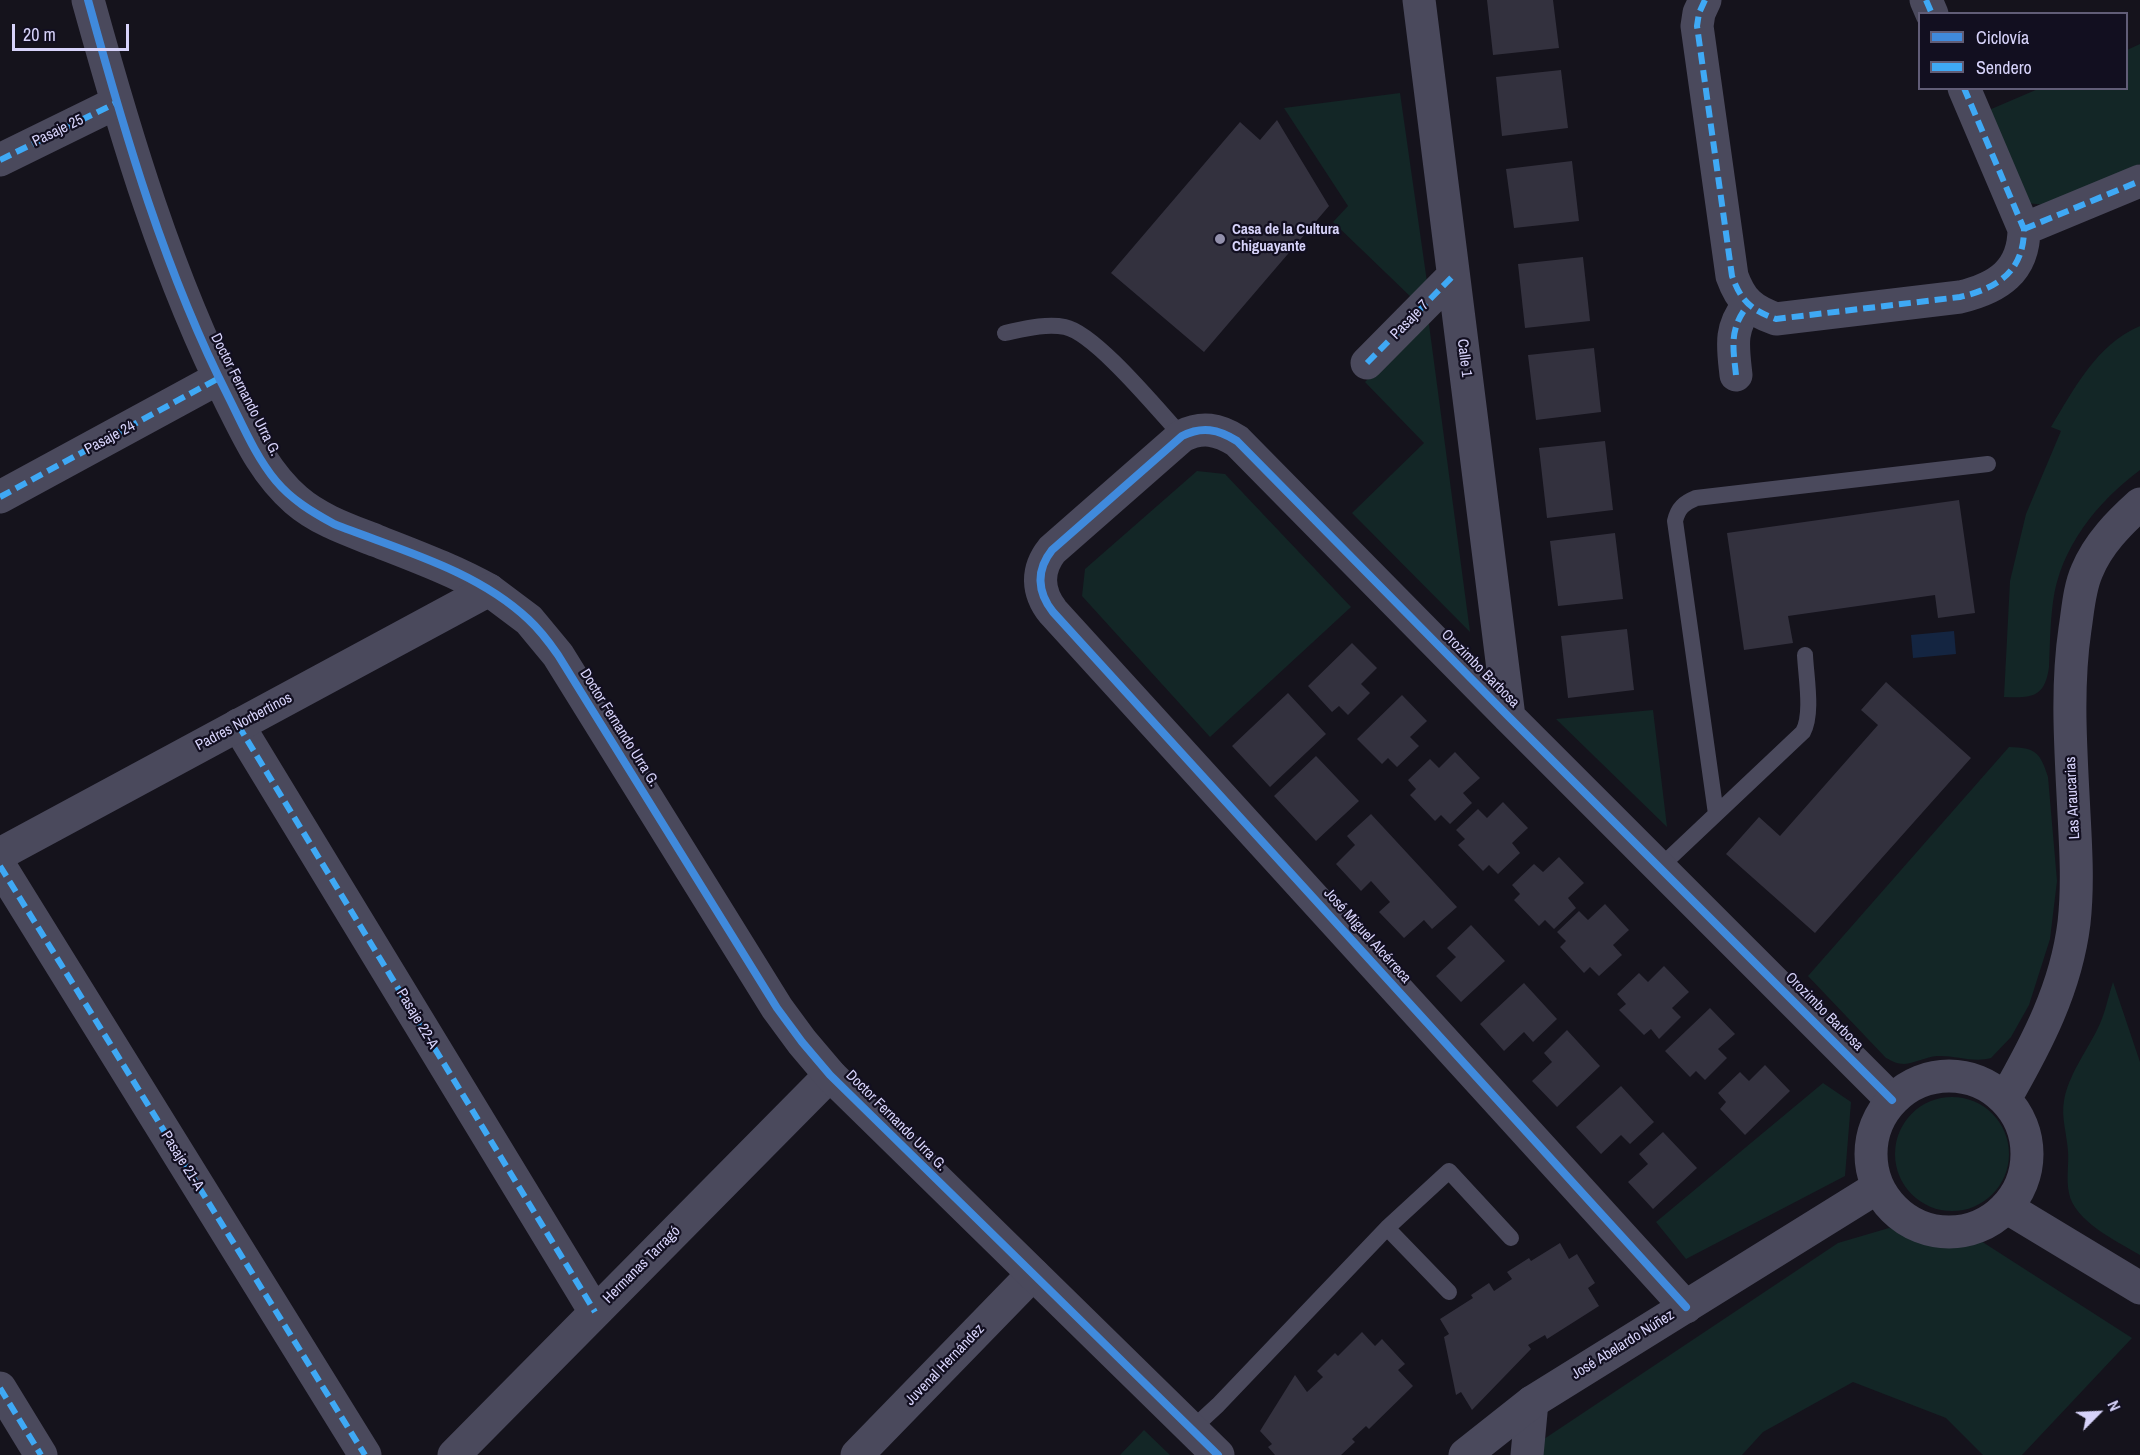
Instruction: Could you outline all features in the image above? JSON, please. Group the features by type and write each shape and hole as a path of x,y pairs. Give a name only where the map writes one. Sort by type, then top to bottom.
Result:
{"street":[{"name":"Doctor Fernando Urra G.","path":"88,0 116,103 143,187 174,270 219,378 259,457 276,480 296,501 334,524 443,567 489,590 529,620 558,655 777,1008 802,1042 830,1075 1218,1455"},
{"name":"Calle 1","path":"1419,0 1509,717"},
{"path":"1705,0 1699,12 1697,26 1730,264 1737,291 1748,305 1761,314 1776,319 1960,297 1994,286 2007,275 2018,261 2024,245 2024,229 1965,90"},
{"name":"Pasaje 25","path":"0,159 116,103"},
{"path":"2024,229 2140,181"},
{"name":"Pasaje 7","path":"1367,363 1453,276"},
{"path":"1736,375 1734,332 1737,322 1748,305"},
{"name":"Pasaje 24","path":"0,497 219,378"},
{"name":"Orozimbo Barbosa","path":"1040,578 1042,567 1052,550 1182,436 1192,431 1216,430 1237,441 1892,1100"},
{"name":"Las Araucarias","path":"2005,1099 2051,1011 2067,964 2074,924 2077,885 2069,720 2072,647 2078,604 2086,571 2105,538 2140,504"},
{"name":"José Miguel Alcérreca","path":"1040,578 1045,602 1053,612 1686,1307"},
{"name":"Padres Norbertinos","path":"0,854 489,590"},
{"name":"Pasaje 22-A","path":"238,725 595,1312"},
{"name":"Pasaje 21-A","path":"0,866 365,1455"},
{"name":"Hermanas Tarragó","path":"454,1455 830,1075"},
{"path":"1941,1076 1975,1080 1993,1089 2005,1099 2021,1123 2026,1138 2027,1152 2022,1182 2006,1207 1993,1218 1978,1226 1946,1232 1913,1223 1887,1202 1873,1173 1872,1141 1882,1112 1892,1100 1914,1083 1941,1076"},
{"name":"José Abelardo Núñez","path":"1465,1455 1532,1402 1878,1187"},
{"path":"2006,1207 2140,1288"},
{"name":"Juvenal Hernández","path":"857,1455 1033,1274"},
{"path":"0,1388 41,1455"},
{"path":"1527,1455 1532,1402"}],"lane":[{"path":"1005,333 1054,326 1067,327 1086,337 1108,356 1182,436"},
{"path":"1716,814 1675,521 1678,509 1686,502 1696,498 1988,464"},
{"path":"1659,868 1806,727 1808,713 1805,655"},
{"path":"1192,1429 1218,1405 1387,1228 1449,1171 1510,1238"},
{"path":"1387,1228 1449,1292"}],"green space":[{"path":"2140,44 2140,164 2046,205 2027,203 1989,110 2036,90 2128,90 2128,50"},
{"path":"1400,93 1427,282 1413,299 1333,222 1348,206 1284,108"},
{"path":"1428,317 1470,632 1352,513 1424,443 1365,382"},
{"path":"2140,326 2140,470 2095,512 2072,545 2057,582 2053,602 2049,667 2044,685 2035,694 2029,696 2004,697 2010,581 2026,514 2061,431 2051,427 2078,383 2099,356 2111,344"},
{"path":"1197,471 1225,474 1351,607 1210,737 1082,596 1085,569"},
{"path":"1653,710 1667,827 1556,719"},
{"path":"2009,747 2031,750 2036,753 2048,777 2057,881 2050,939 2029,1005 2011,1037 1991,1058 1978,1060 1937,1056 1901,1064 1895,1062 1886,1058 1808,976"},
{"path":"2113,982 2140,1062 2140,1255 2098,1230 2079,1213 2068,1188 2064,1101 2073,1073 2100,1024"},
{"path":"1823,1083 1851,1102 1845,1176 1686,1259 1656,1222"},
{"path":"1952,1097 1974,1102 1992,1114 2004,1132 2009,1154 2004,1176 1992,1194 1974,1206 1952,1211 1930,1206 1912,1194 1900,1176 1895,1154 1900,1132 1912,1114 1930,1102"},
{"path":"1889,1228 1981,1241 2132,1338 2022,1455 1983,1455 1946,1418 1853,1382 1763,1432 1742,1455 1520,1455 1838,1243"},
{"path":"1144,1430 1170,1455 1120,1455"}],"water":[{"path":"1954,631 1956,654 1913,658 1911,635"}],"building":[{"path":"1487,0 1553,0 1559,48 1493,55"},
{"path":"1561,70 1568,128 1502,136 1496,77"},
{"name":"Casa de la Cultura Chiguayante","path":"1277,120 1329,206 1204,352 1111,273 1240,122 1260,140"},
{"path":"1572,161 1579,221 1514,228 1506,169"},
{"path":"1583,257 1590,321 1525,328 1518,264"},
{"path":"1594,348 1601,412 1536,420 1528,355"},
{"path":"1605,441 1613,510 1547,518 1539,448"},
{"path":"1959,500 1975,613 1938,618 1935,595 1788,616 1793,643 1744,650 1727,533"},
{"path":"1615,533 1623,599 1558,606 1550,541"},
{"path":"1627,629 1634,690 1568,698 1561,636"},
{"path":"1352,643 1377,668 1361,684 1370,693 1348,715 1339,706 1332,712 1308,686"},
{"path":"1886,682 1971,758 1815,933 1726,854 1759,817 1780,836 1878,725 1861,710"},
{"path":"1288,693 1326,734 1270,787 1232,746"},
{"path":"1402,695 1427,721 1410,737 1419,746 1397,767 1388,758 1382,764 1357,739"},
{"path":"1455,752 1480,778 1463,793 1472,803 1450,824 1441,815 1435,821 1410,795 1416,789 1408,780 1430,759 1439,768"},
{"path":"1316,756 1359,801 1316,841 1274,796"},
{"path":"1503,802 1528,828 1512,843 1520,853 1498,874 1489,865 1483,871 1458,845 1465,839 1456,830 1478,809 1487,818"},
{"path":"1371,814 1457,907 1432,929 1424,920 1404,938 1379,912 1390,902 1371,881 1361,891 1336,864 1355,845 1347,836"},
{"path":"1559,857 1584,883 1568,898 1576,908 1554,929 1545,920 1539,926 1514,900 1520,894 1512,885 1534,864 1543,872"},
{"path":"1605,904 1629,930 1613,945 1622,955 1599,976 1590,967 1584,973 1560,947 1566,941 1557,932 1579,911 1588,920"},
{"path":"1471,925 1505,961 1461,1002 1436,976 1456,957 1447,948"},
{"path":"1664,966 1689,992 1672,1008 1681,1017 1659,1039 1651,1029 1644,1035 1619,1010 1626,1004 1617,994 1639,973 1648,982"},
{"path":"1524,983 1557,1019 1533,1042 1524,1032 1504,1051 1480,1024"},
{"path":"1710,1008 1735,1034 1718,1049 1727,1058 1705,1080 1696,1071 1690,1077 1665,1051"},
{"path":"1567,1030 1600,1066 1557,1107 1532,1081 1552,1062 1544,1053"},
{"path":"1765,1065 1790,1091 1745,1135 1720,1109 1726,1102 1718,1093 1740,1072 1749,1081"},
{"path":"1621,1086 1654,1122 1630,1144 1621,1135 1601,1154 1576,1127"},
{"path":"1663,1132 1697,1168 1653,1209 1628,1182 1648,1164 1639,1154"},
{"path":"1560,1243 1569,1259 1577,1254 1595,1283 1588,1288 1599,1306 1547,1339 1545,1335 1528,1345 1531,1349 1472,1410 1461,1392 1456,1395 1444,1337 1449,1334 1440,1319 1473,1298 1471,1295 1489,1283 1494,1291 1512,1279 1507,1272 1529,1258 1531,1261"},
{"path":"1362,1332 1375,1346 1382,1339 1405,1364 1398,1370 1413,1386 1369,1429 1366,1426 1352,1439 1355,1442 1341,1455 1275,1455 1268,1447 1272,1444 1260,1431 1295,1375 1307,1392 1323,1377 1317,1371 1335,1353 1338,1356"}],"marked path":[{"path":"1705,0 1699,13 1697,26 1732,276 1739,292 1748,304 1776,319 1960,297 1997,283 2014,267 2023,244 2024,229 1965,90"},
{"path":"1926,0 1931,12"},
{"path":"0,160 116,103"},
{"path":"2024,229 2140,181"},
{"path":"1367,363 1453,276"},
{"path":"1736,375 1733,347 1735,330 1748,305"},
{"path":"0,497 219,378"},
{"path":"238,725 595,1312"},
{"path":"0,866 365,1455"},
{"path":"0,1388 41,1455"}],"cycle path":[{"path":"88,0 148,202 185,302 245,430 262,462 276,481 296,500 334,524 461,574 507,602 532,623 558,655 777,1008 802,1042 830,1075 1218,1455"},
{"path":"1686,1307 1053,612 1044,597 1040,581 1043,565 1052,550 1182,436 1196,431 1210,430 1237,441 1892,1100"}],"place":[{"name":"Casa de la Cultura Chiguayante","path":"1220,239"}]}
